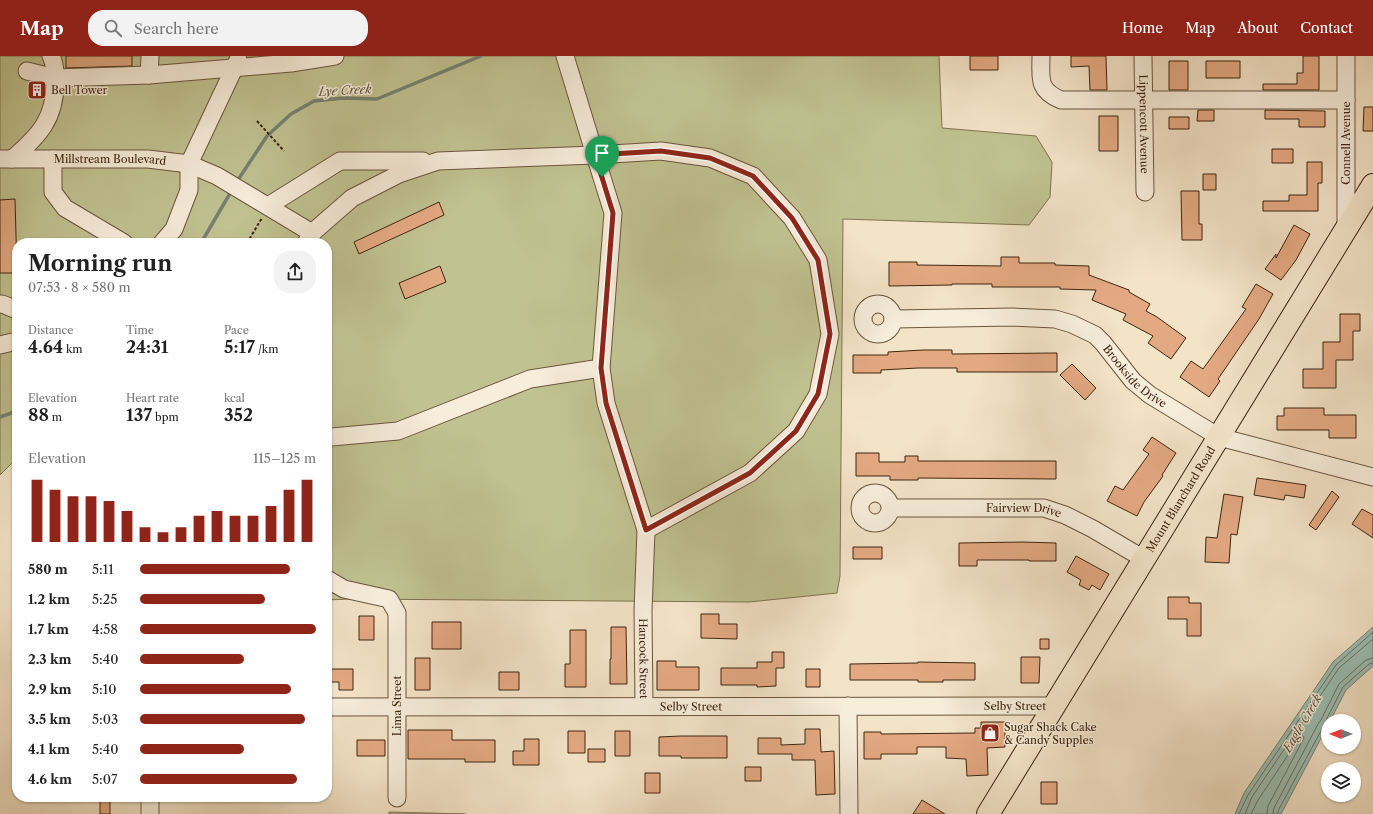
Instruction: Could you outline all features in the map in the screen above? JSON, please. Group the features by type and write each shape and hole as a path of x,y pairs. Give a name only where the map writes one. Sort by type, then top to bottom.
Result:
{"main road":[{"name":"Mount Blanchard Road","path":"988,814 1373,185"}],"street":[{"path":"6,159 33,141 51,113 55,94 55,78 54,64 51,56"},
{"path":"149,75 150,56"},
{"path":"27,71 55,78 149,75 237,62 291,63 335,56"},
{"name":"Hancock Street","path":"565,56 613,213 601,368 606,403 646,530 643,611 644,706"},
{"path":"1041,56 1041,83 1052,97 1060,100 1346,100"},
{"name":"Lippencott Avenue","path":"1143,56 1145,192"},
{"name":"Connell Avenue","path":"1346,56 1346,229"},
{"path":"166,238 174,229 189,190 189,164 237,62"},
{"path":"262,202 340,161 438,161 661,151 710,158 753,176 792,218 818,260 830,334 818,394 796,431 750,473 646,530"},
{"name":"Millstream Boulevard","path":"6,159 148,158 189,164 217,176 262,202 309,238"},
{"path":"53,159 53,192 65,208 116,238"},
{"path":"309,238 352,198 399,174 438,161"},
{"path":"0,304 12,308"},
{"name":"Brookside Drive","path":"893,319 1013,316 1055,319 1072,324 1095,335 1133,381 1150,395 1219,437 1373,477"},
{"path":"0,345 12,342"},
{"path":"332,437 398,431 530,379 601,368"},
{"name":"Fairview Drive","path":"891,508 1044,508 1072,518 1144,559"},
{"name":"Lima Street","path":"332,582 344,589 389,599 397,614 397,798"},
{"path":"848,706 849,814"},
{"name":"Selby Street","path":"332,707 1054,706"},
{"path":"150,802 150,814"}],"path":[{"path":"257,121 284,151"},
{"path":"249,238 262,202"}],"green space":[{"path":"0,56 939,56 942,128 1036,136 1052,162 1050,197 1029,225 843,219 840,576 837,593 749,602 332,600 332,238 12,238 12,463 0,475"},
{"path":"389,812 466,814 389,814"}],"water":[{"name":"Eagle Creek","path":"1373,627 1373,666 1346,690 1334,714 1321,714 1321,738 1281,814 1235,814 1244,793 1333,662"}],"building":[{"path":"66,56 132,56 132,66 66,68"},
{"path":"970,56 998,56 998,70 970,70"},
{"path":"1071,56 1106,56 1107,90 1090,90 1089,66 1071,67"},
{"path":"1303,56 1319,56 1319,90 1263,90 1263,84 1297,84 1297,73 1303,73"},
{"path":"1169,61 1188,61 1188,90 1169,90"},
{"path":"1206,61 1240,61 1240,78 1206,78"},
{"path":"1364,107 1373,107 1373,131 1363,131"},
{"path":"1198,110 1214,110 1214,121 1197,121"},
{"path":"1265,110 1325,111 1325,127 1299,127 1299,119 1265,119"},
{"path":"1099,116 1118,116 1118,151 1099,151"},
{"path":"1169,117 1189,117 1189,129 1169,129"},
{"path":"1272,149 1293,149 1293,163 1272,163"},
{"path":"1307,162 1322,162 1322,183 1318,183 1318,211 1263,211 1263,201 1289,201 1289,195 1307,195"},
{"path":"1203,174 1216,174 1216,190 1203,190"},
{"path":"1181,191 1199,191 1199,224 1202,224 1202,240 1182,240"},
{"path":"15,199 16,238 12,238 12,273 0,273 0,200"},
{"path":"439,202 444,215 359,254 354,242"},
{"path":"1294,225 1310,234 1296,260 1281,280 1265,269 1276,254 1276,258"},
{"path":"1001,257 1019,257 1019,263 1055,263 1055,265 1089,266 1089,275 1129,290 1129,292 1150,304 1146,311 1186,338 1171,359 1148,343 1153,336 1123,320 1126,314 1092,300 1096,290 1060,289 1060,287 992,287 992,284 889,286 889,262 917,262 917,265 1001,266"},
{"path":"440,266 446,282 405,299 399,283"},
{"path":"1256,284 1273,294 1259,319 1218,379 1220,381 1209,397 1180,377 1191,361 1203,369 1246,309 1242,307"},
{"path":"1340,314 1360,314 1360,331 1353,331 1353,360 1336,360 1336,388 1303,388 1303,369 1323,369 1323,342 1340,342"},
{"path":"952,350 952,354 1057,353 1057,372 957,372 957,368 918,368 881,370 881,373 853,373 853,355 888,355 888,352"},
{"path":"1072,364 1096,388 1085,400 1060,375"},
{"path":"1284,408 1324,408 1324,415 1356,415 1356,438 1329,438 1329,430 1277,430 1277,416 1284,416"},
{"path":"1152,437 1176,453 1162,475 1163,476 1144,502 1137,516 1107,501 1115,486 1123,490 1149,454 1143,450"},
{"path":"856,453 879,453 879,462 905,462 905,456 918,456 918,461 1056,461 1056,479 918,478 918,480 890,480 890,476 856,476"},
{"path":"1257,478 1306,485 1304,498 1285,495 1284,500 1254,495"},
{"path":"1332,491 1339,497 1316,530 1309,525"},
{"path":"1224,494 1243,497 1237,535 1231,534 1229,563 1205,562 1206,537 1217,538"},
{"path":"1362,509 1373,515 1373,538 1352,524"},
{"path":"959,543 1056,543 1056,561 977,560 977,566 959,566"},
{"path":"853,547 882,547 882,559 853,559"},
{"path":"1076,556 1109,574 1100,590 1092,585 1089,590 1079,585 1081,580 1067,572"},
{"path":"1168,597 1189,597 1189,603 1201,603 1201,636 1187,636 1187,619 1168,619"},
{"path":"701,614 719,614 719,624 737,624 737,639 701,638"},
{"path":"359,616 374,616 374,640 359,640"},
{"path":"432,622 461,622 461,649 432,649"},
{"path":"611,627 626,627 627,684 610,684"},
{"path":"570,630 586,630 586,687 565,687 565,664 570,664"},
{"path":"1040,639 1049,639 1049,649 1040,649"},
{"path":"772,652 784,652 784,668 776,668 776,686 757,687 757,685 721,685 721,668 757,668 757,662 772,662"},
{"path":"1021,657 1040,657 1039,683 1021,683"},
{"path":"415,658 430,658 430,690 415,690"},
{"path":"657,661 676,661 676,667 699,667 699,690 657,690"},
{"path":"918,662 975,663 975,680 918,682 918,680 850,680 850,664"},
{"path":"332,669 353,669 353,690 339,690 339,682 332,682"},
{"path":"806,669 820,669 820,687 806,687"},
{"path":"499,672 519,672 519,690 499,690"},
{"path":"981,722 1005,722 1005,747 987,748 988,775 967,776 966,759 946,758 946,747 917,747 917,754 881,754 881,759 864,759 864,732 881,732 881,734 975,733 975,728 981,728"},
{"path":"805,729 820,729 821,752 834,751 835,794 816,795 815,760 792,760 792,754 758,754 758,738 781,738 781,745 805,744"},
{"path":"408,730 452,730 452,740 495,740 495,762 465,762 465,759 408,759"},
{"path":"568,731 585,731 585,753 568,753"},
{"path":"615,731 630,731 630,756 615,756"},
{"path":"727,736 727,758 681,758 681,756 659,756 659,737"},
{"path":"524,739 539,739 539,765 513,765 513,751 524,751"},
{"path":"357,740 385,740 385,756 357,756"},
{"path":"588,749 605,749 605,762 588,762"},
{"path":"745,767 761,767 761,781 745,781"},
{"path":"645,773 660,773 660,793 645,793"},
{"path":"1041,782 1057,782 1057,804 1041,804"},
{"path":"922,800 945,814 913,814"},
{"path":"100,802 110,802 110,814 100,814"}],"waterway":[{"name":"Lye Creek","path":"236,183 267,136 291,114 314,101 344,98 377,99 481,56"},
{"name":"Lye Creek","path":"204,238 232,190"},
{"name":"Lye Creek","path":"0,417 12,413"}],"place":[{"name":"Bell Tower","path":"37,90"},
{"name":"Sugar Shack Cake & Candy Supples","path":"990,733"}],"route":[{"path":"661,151 710,158 753,176 792,218 818,260 830,334 818,394 796,431 750,473 646,530 606,403 601,368 613,213 602,177 595,155 661,151"}]}
